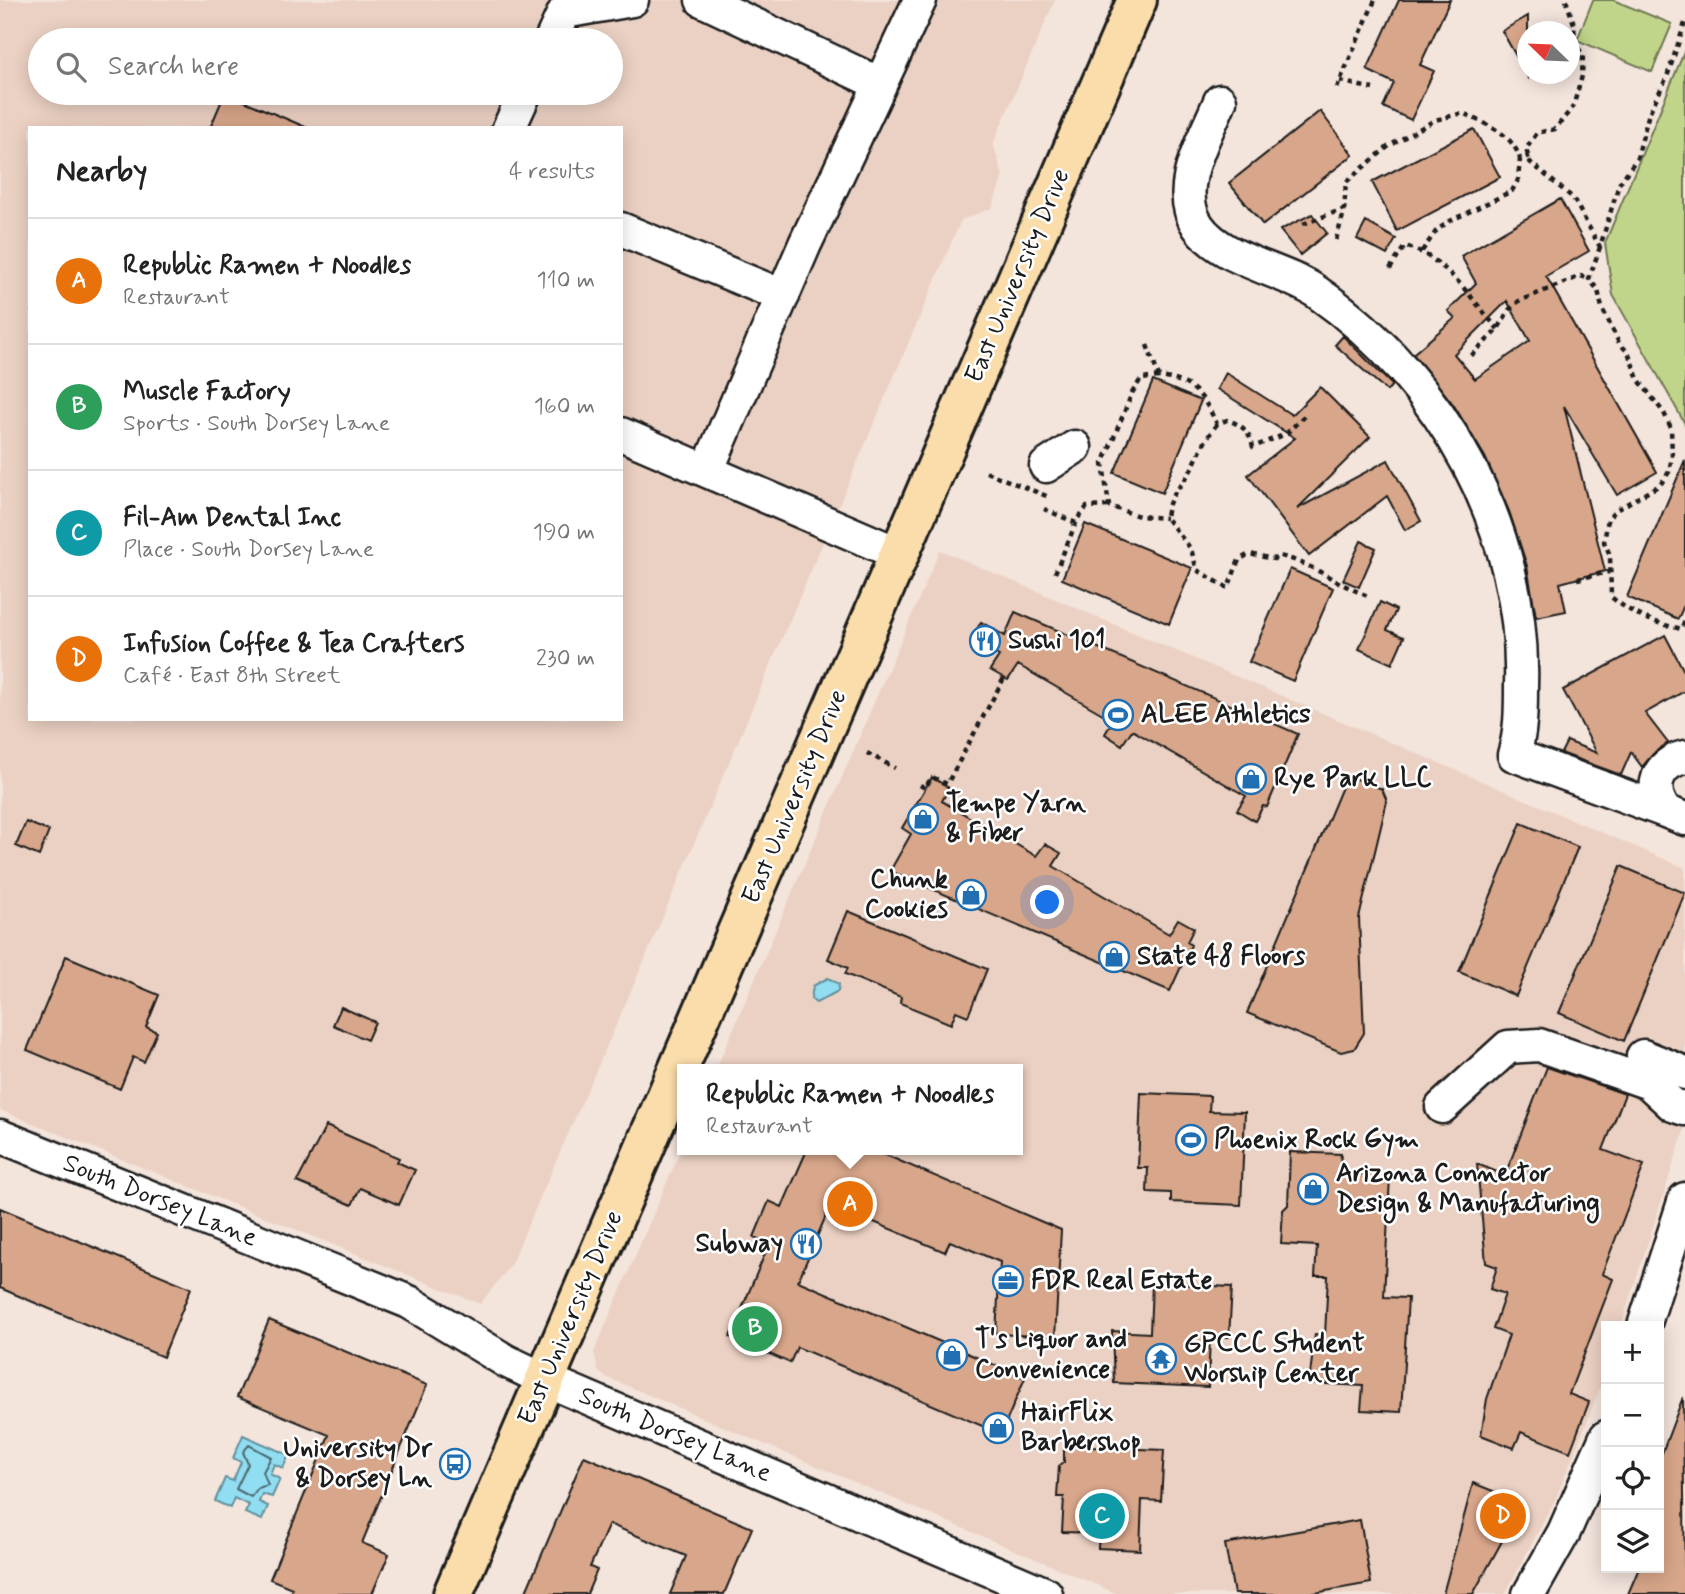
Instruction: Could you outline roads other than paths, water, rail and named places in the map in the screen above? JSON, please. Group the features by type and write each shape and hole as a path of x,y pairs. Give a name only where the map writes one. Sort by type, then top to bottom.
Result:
{"main road":[{"name":"East University Drive","path":"680,1064 1137,0"},
{"name":"East University Drive","path":"453,1594 677,1070"}],"street":[{"path":"557,28 564,12 632,0"},
{"path":"702,0 880,84"},
{"path":"707,471 783,296 920,0"},
{"path":"1220,101 1191,174 1188,193 1192,213 1199,228 1235,254 1318,293 1394,356 1454,435 1494,522 1512,581 1523,643 1520,736 1514,755 1675,815"},
{"path":"510,126 520,105"},
{"path":"623,230 783,296"},
{"path":"623,434 899,554"},
{"path":"1046,466 1075,447"},
{"path":"1675,815 1656,793 1656,783 1666,765 1685,757"},
{"path":"1442,1107 1508,1047 1539,1045 1649,1083 1673,1105 1685,1109"},
{"path":"1643,1056 1685,1073"},
{"name":"South Dorsey Lane","path":"0,1136 409,1302 506,1362 1046,1594"},
{"path":"1646,1321 1685,1199"},
{"path":"1529,1594 1564,1532 1602,1447"}],"water":[{"path":"828,978 839,984 838,991 816,1003 811,999 813,986"},
{"path":"243,1435 289,1455 283,1468 274,1464 270,1474 280,1479 272,1497 262,1494 259,1502 268,1506 262,1520 245,1513 249,1505 234,1498 230,1508 215,1501 225,1478 233,1481 241,1462 233,1458"}],"place":[{"name":"Sushi 101","path":"985,641"},
{"name":"ALEE Athletics","path":"1118,715"},
{"name":"Rye Park LLC","path":"1251,779"},
{"name":"Tempe Yarn & Fiber","path":"923,819"},
{"name":"Chunk Cookies","path":"971,895"},
{"name":"State 48 Floors","path":"1114,957"},
{"name":"Phoenix Rock Gym","path":"1191,1140"},
{"name":"Arizona Connector Design & Manufacturing","path":"1313,1189"},
{"name":"Republic Ramen + Noodles","path":"850,1204"},
{"name":"Subway","path":"806,1244"},
{"name":"FDR Real Estate","path":"1008,1281"},
{"name":"Muscle Factory","path":"755,1329"},
{"name":"T's Liquor and Convenience","path":"952,1355"},
{"name":"GPCCC Student Worship Center","path":"1161,1359"},
{"name":"HairFlix Barbershop","path":"998,1428"},
{"name":"University Dr & Dorsey Ln","path":"455,1464"},
{"name":"Fil-Am Dental Inc","path":"1102,1516"},
{"name":"Infusion Coffee & Tea Crafters","path":"1503,1516"}]}
